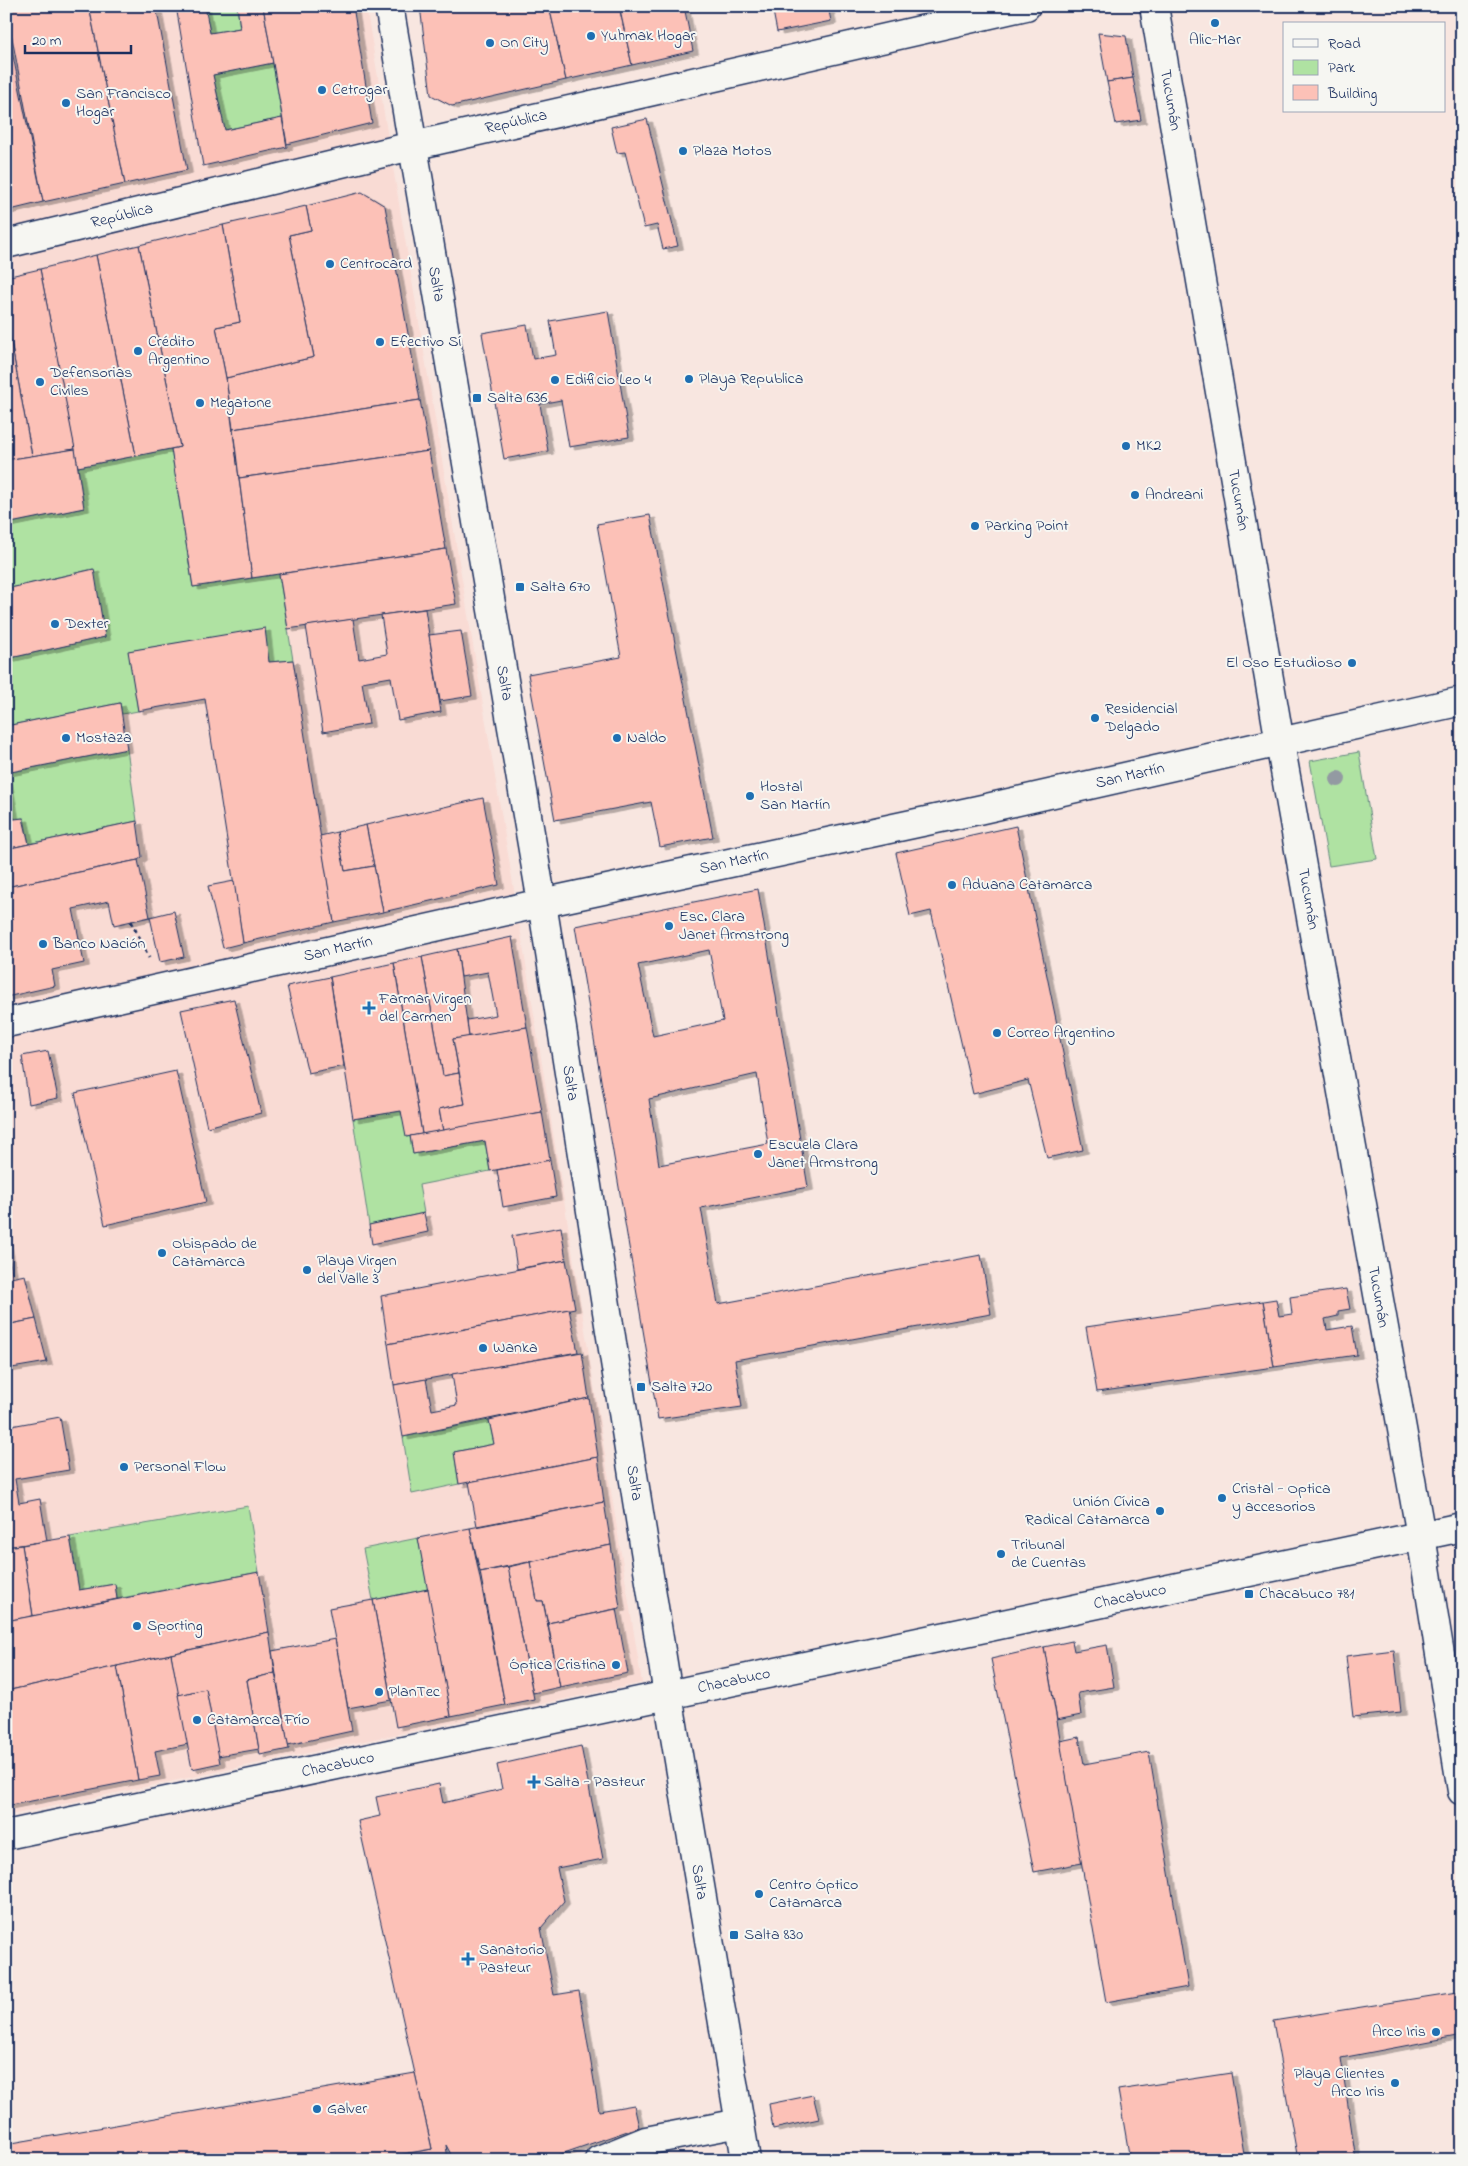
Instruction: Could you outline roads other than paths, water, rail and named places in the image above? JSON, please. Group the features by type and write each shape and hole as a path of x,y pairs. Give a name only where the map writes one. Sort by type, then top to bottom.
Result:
{"street":[{"name":"Salta","path":"389,6 542,903 668,1695 746,2160"},
{"name":"República","path":"6,244 412,146 1026,6"},
{"name":"Tucumán","path":"1154,6 1280,743 1421,1536 1462,1791"},
{"name":"San Martín","path":"6,1023 542,903 978,810 1462,701"},
{"name":"Chacabuco","path":"6,1835 1462,1527"},
{"path":"599,2160 646,2141 740,2123"}],"place":[{"name":"Alic-Mar","path":"1215,23"},
{"name":"Yuhmak Hogar","path":"591,36"},
{"name":"On City","path":"490,43"},
{"name":"Cetrogar","path":"322,90"},
{"name":"San Francisco Hogar","path":"66,103"},
{"name":"Plaza Motos","path":"683,151"},
{"name":"Centrocard","path":"330,264"},
{"name":"Efectivo Sí","path":"380,342"},
{"name":"Crédito Argentino","path":"138,351"},
{"name":"Playa Republica","path":"689,379"},
{"name":"Edificio Leo 4","path":"555,380"},
{"name":"Defensorias Civiles","path":"40,382"},
{"name":"Salta 636","path":"477,398"},
{"name":"Megatone","path":"200,403"},
{"name":"MK2","path":"1126,446"},
{"name":"Andreani","path":"1135,495"},
{"name":"Parking Point","path":"975,526"},
{"name":"Salta 670","path":"520,587"},
{"name":"Dexter","path":"55,624"},
{"name":"El Oso Estudioso","path":"1352,663"},
{"name":"Residencial Delgado","path":"1095,718"},
{"name":"Mostaza","path":"66,738"},
{"name":"Naldo","path":"617,738"},
{"name":"Hostal San Martín","path":"750,796"},
{"name":"Aduana Catamarca","path":"952,885"},
{"name":"Esc. Clara Janet Armstrong","path":"669,926"},
{"name":"Banco Nación","path":"43,944"},
{"name":"Farmar Virgen del Carmen","path":"369,1008"},
{"name":"Correo Argentino","path":"997,1033"},
{"name":"Escuela Clara Janet Armstrong","path":"758,1154"},
{"name":"Obispado de Catamarca","path":"162,1253"},
{"name":"Playa Virgen del Valle 3","path":"307,1270"},
{"name":"Wanka","path":"483,1348"},
{"name":"Salta 720","path":"641,1387"},
{"name":"Personal Flow","path":"124,1467"},
{"name":"Cristal - Optica y accesorios","path":"1222,1498"},
{"name":"Unión Cívica Radical Catamarca","path":"1160,1511"},
{"name":"Tribunal de Cuentas","path":"1001,1554"},
{"name":"Chacabuco 781","path":"1249,1594"},
{"name":"Sporting","path":"137,1626"},
{"name":"Óptica Cristina","path":"616,1665"},
{"name":"PlanTec","path":"379,1692"},
{"name":"Catamarca Frío","path":"197,1720"},
{"name":"Salta - Pasteur","path":"534,1782"},
{"name":"Centro Óptico Catamarca","path":"759,1894"},
{"name":"Salta 830","path":"734,1935"},
{"name":"Sanatorio Pasteur","path":"468,1959"},
{"name":"Arco Iris","path":"1436,2032"},
{"name":"Playa Clientes Arco Iris","path":"1395,2083"},
{"name":"Galver","path":"317,2109"}]}
